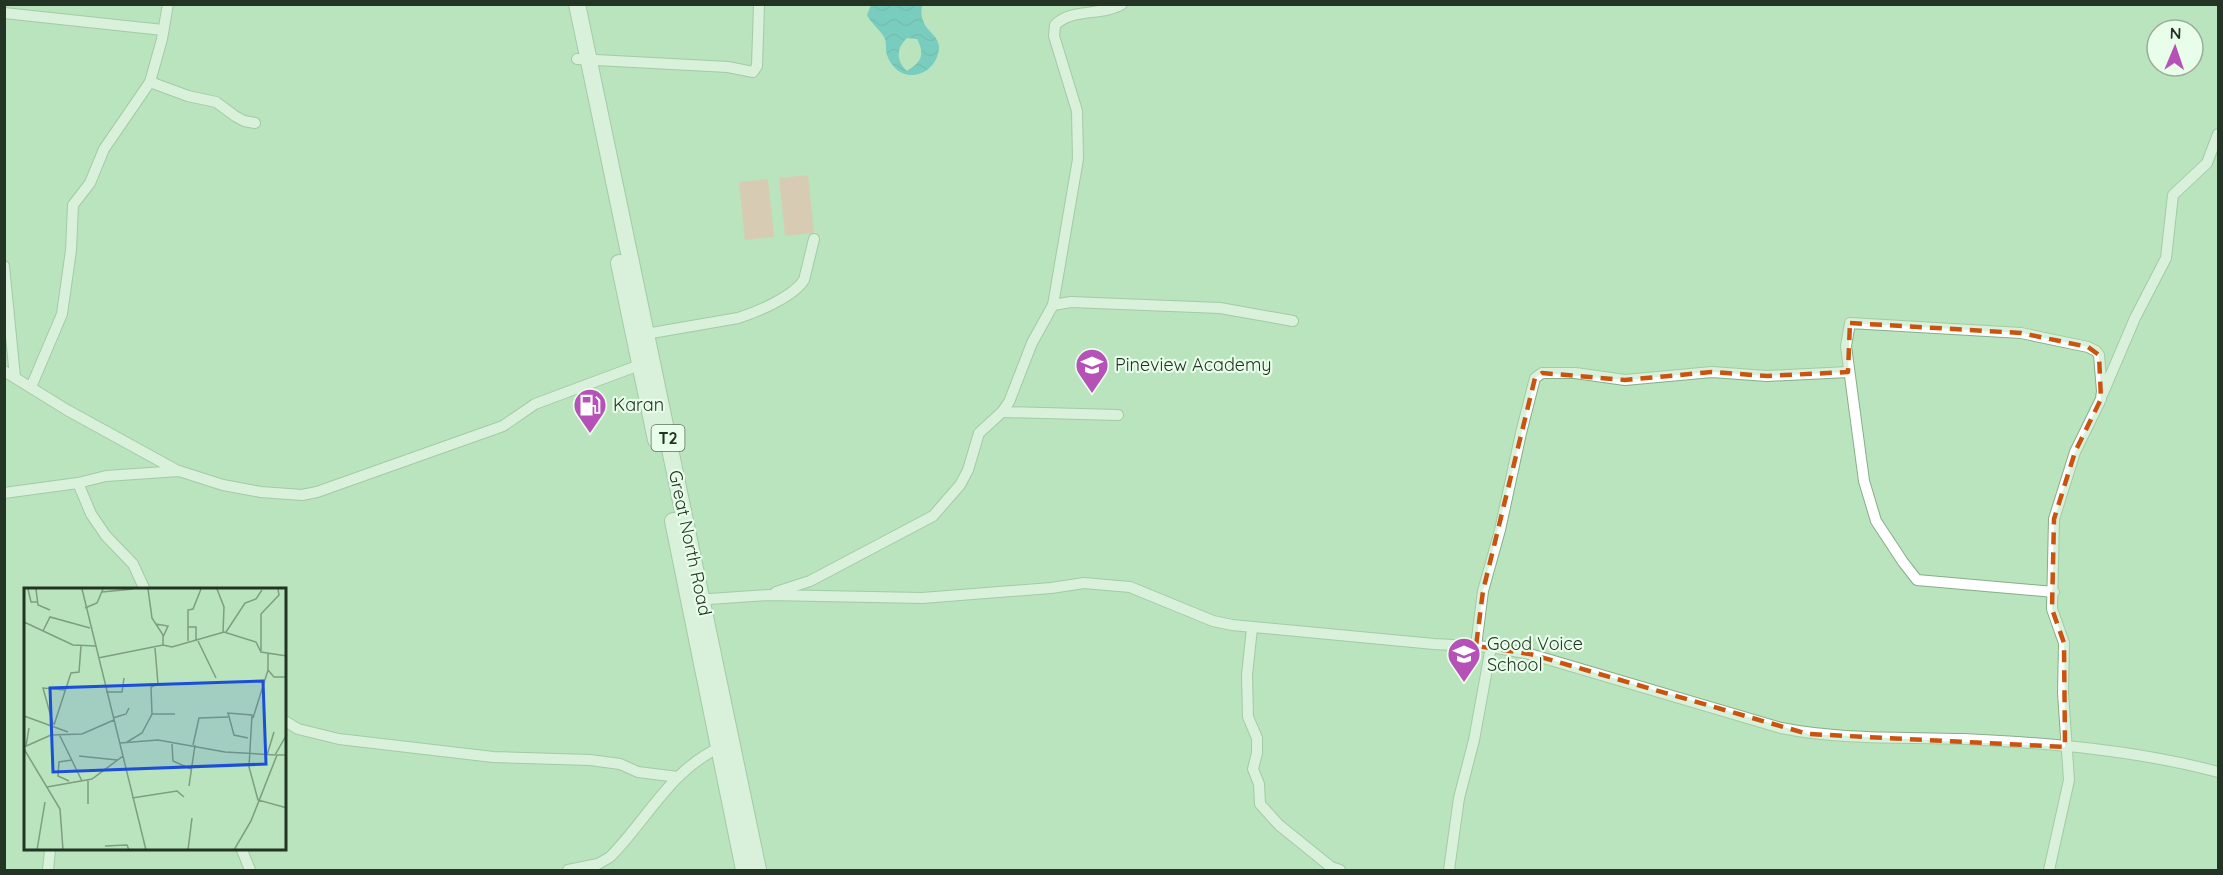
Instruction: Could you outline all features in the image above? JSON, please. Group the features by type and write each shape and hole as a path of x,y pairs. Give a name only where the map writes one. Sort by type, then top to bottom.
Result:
{"highway":[{"name":"Great North Road","path":"567,4 583,59 696,600 725,745 744,870"},
{"name":"Great North Road","path":"577,4 583,59"},
{"name":"Great North Road","path":"725,745 758,870"}],"street":[{"path":"31,387 62,314 71,249 73,205 90,183 104,148 150,82 168,4"},
{"path":"583,59 728,67 753,72 757,66 759,4"},
{"path":"769,595 810,580 933,516 960,485 968,470 979,433 1002,412 1014,391 1032,343 1053,305 1078,159 1077,111 1054,36 1055,25 1065,18 1111,9 1122,4"},
{"path":"4,13 163,30"},
{"path":"150,82 188,96 216,102 244,121 255,123"},
{"path":"2049,870 2069,780 2063,693 2064,643 2053,616 2054,519 2075,452 2101,399 2135,318 2166,258 2173,195 2207,163 2218,134"},
{"path":"640,335 749,315 788,295 801,286 804,280 814,239"},
{"path":"4,266 15,377"},
{"path":"1053,305 1071,302 1220,308 1293,321"},
{"path":"2054,592 1917,580 1903,562 1876,520 1864,481 1848,372 1846,346 1850,323 2021,333 2070,343 2096,351 2100,355 2101,399"},
{"path":"4,371 67,410 179,471 223,485 261,492 302,495 318,492 352,478 388,468 502,426 536,404 646,363"},
{"path":"1476,646 1483,591 1500,530 1535,378 1542,373 1575,373 1625,380 1712,372 1767,376 1848,372"},
{"path":"1002,412 1118,415"},
{"path":"4,493 78,483 106,476 179,471"},
{"path":"78,483 91,514 106,536 133,564 144,588"},
{"path":"696,600 769,595 922,598 1041,589 1084,583 1112,584 1149,593 1213,621 1252,628 1491,647 1530,654 1808,734 1964,740 2066,747 2142,755 2218,772"},
{"path":"1252,628 1247,675 1248,717 1257,738 1257,753 1253,769 1259,784 1260,804 1279,825 1331,867 1340,870"},
{"path":"1449,870 1459,798 1474,740 1491,647"},
{"path":"286,723 298,729 339,739 493,757 590,760 620,764 638,772 678,777"},
{"path":"568,870 598,864 610,857 678,777 700,758 725,745"},
{"path":"48,870 50,851"},
{"path":"243,851 250,870"}],"highlighted area":[{"path":"1850,323 2021,333 2088,347 2099,355 2101,399 2075,452 2054,519 2052,609 2064,643 2065,747 1808,734 1530,654 1476,646 1483,591 1535,378 1542,373 1625,380 1712,372 1767,376 1848,372"}],"shaded area":[{"path":"808,175 814,233 785,236 779,178"},
{"path":"768,179 774,237 745,240 739,182"}],"water":[{"path":"871,5 922,5 921,13 925,25 938,41 939,46 932,65 915,75 898,71 887,55 884,37 867,15","holes":["907,38 917,39 921,57 907,71 899,59 899,50"]}],"place":[{"name":"Pineview Academy","path":"1092,394"},
{"name":"Karan","path":"590,434"},
{"name":"Good Voice School","path":"1464,683"}]}
